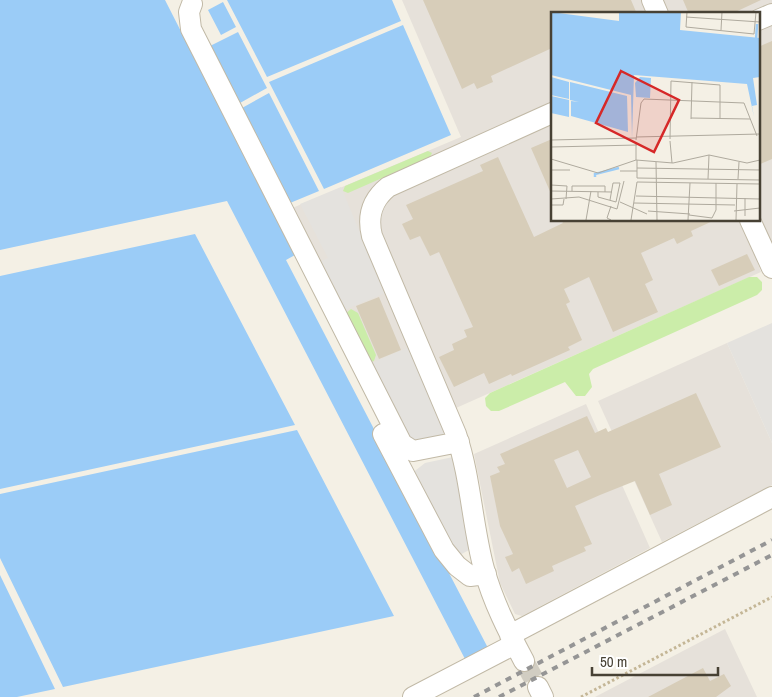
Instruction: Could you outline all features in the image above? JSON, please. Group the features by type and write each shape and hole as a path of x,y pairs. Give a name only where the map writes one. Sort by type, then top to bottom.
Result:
{"street":[{"path":"652,0 657,12"},
{"path":"192,4 189,12 191,29 402,444 413,452 459,442"},
{"path":"760,19 772,14"},
{"path":"517,646 486,574 459,442 372,236 370,227 372,208 381,193 396,183 551,113"},
{"path":"750,221 772,268"},
{"path":"304,282 444,550 465,573 474,577 486,574"},
{"path":"413,697 517,646 772,497"}],"path":[{"path":"581,697 772,597"}],"shaded area":[{"path":"402,0 772,0 772,255 757,261 761,272 438,416 411,446 290,209 461,137"},
{"path":"341,187 385,293 342,311 317,263 328,258 300,204"},
{"path":"772,323 772,443 727,343"},
{"path":"727,343 772,443 772,485 662,542 598,401"},
{"path":"409,347 447,438 411,446 369,364"},
{"path":"586,404 650,548 522,616 515,614 500,583 474,454"},
{"path":"453,457 469,550 454,558 411,474 425,463"},
{"path":"725,629 757,697 595,697"}],"green space":[{"path":"428,151 432,153 430,157 348,193 343,191 345,186"},
{"path":"749,277 757,277 762,282 762,290 757,295 593,369 589,374 592,387 585,396 576,396 565,382 499,411 491,411 486,406 485,398 490,393"},
{"path":"351,309 358,313 376,355 374,361 371,362 345,314"}],"water":[{"path":"0,0 165,0 295,255 286,260 488,648 465,659 227,201 0,250"},
{"path":"227,0 392,0 401,21 267,77"},
{"path":"223,2 236,27 221,35 208,10"},
{"path":"403,25 451,135 324,189 269,82"},
{"path":"238,32 267,88 240,103 210,46"},
{"path":"269,93 319,191 290,203 242,108"},
{"path":"195,234 295,425 0,489 0,276"},
{"path":"297,430 394,616 63,687 0,558 0,494"},
{"path":"0,575 55,689 17,697 0,697"}],"building":[{"path":"423,0 631,0 636,12 551,12 551,48 491,76 493,82 477,89 474,83 462,89"},
{"path":"683,0 761,0 735,12 688,12"},
{"path":"772,41 772,159 760,164 760,46"},
{"path":"551,139 551,194 531,148"},
{"path":"498,157 534,237 563,223 562,221 713,221 691,231 693,236 677,244 674,238 641,253 653,280 645,284 658,312 613,332 589,277 564,289 570,302 566,304 582,340 568,347 570,350 512,376 511,374 489,384 484,373 454,387 439,357 454,350 452,344 467,337 464,330 473,327 439,252 430,256 420,236 410,240 402,224 413,219 406,205 483,171 480,165"},
{"path":"747,254 755,270 719,286 711,270"},
{"path":"379,297 401,350 379,359 356,306"},
{"path":"696,393 721,447 659,474 672,505 650,515 635,481 575,506 592,544 584,547 586,551 552,566 554,571 526,584 519,568 512,572 505,557 513,554 500,526 490,476 500,472 497,467 505,464 500,454 587,416 595,433 606,428 608,432","holes":["578,450 591,477 567,488 554,460"]},
{"path":"703,668 710,681 724,674 731,686 716,697 648,697"}],"tunnel":[{"path":"524,661 538,687"}],"railway":[{"path":"474,697 772,540"},
{"path":"499,697 772,555"}]}
